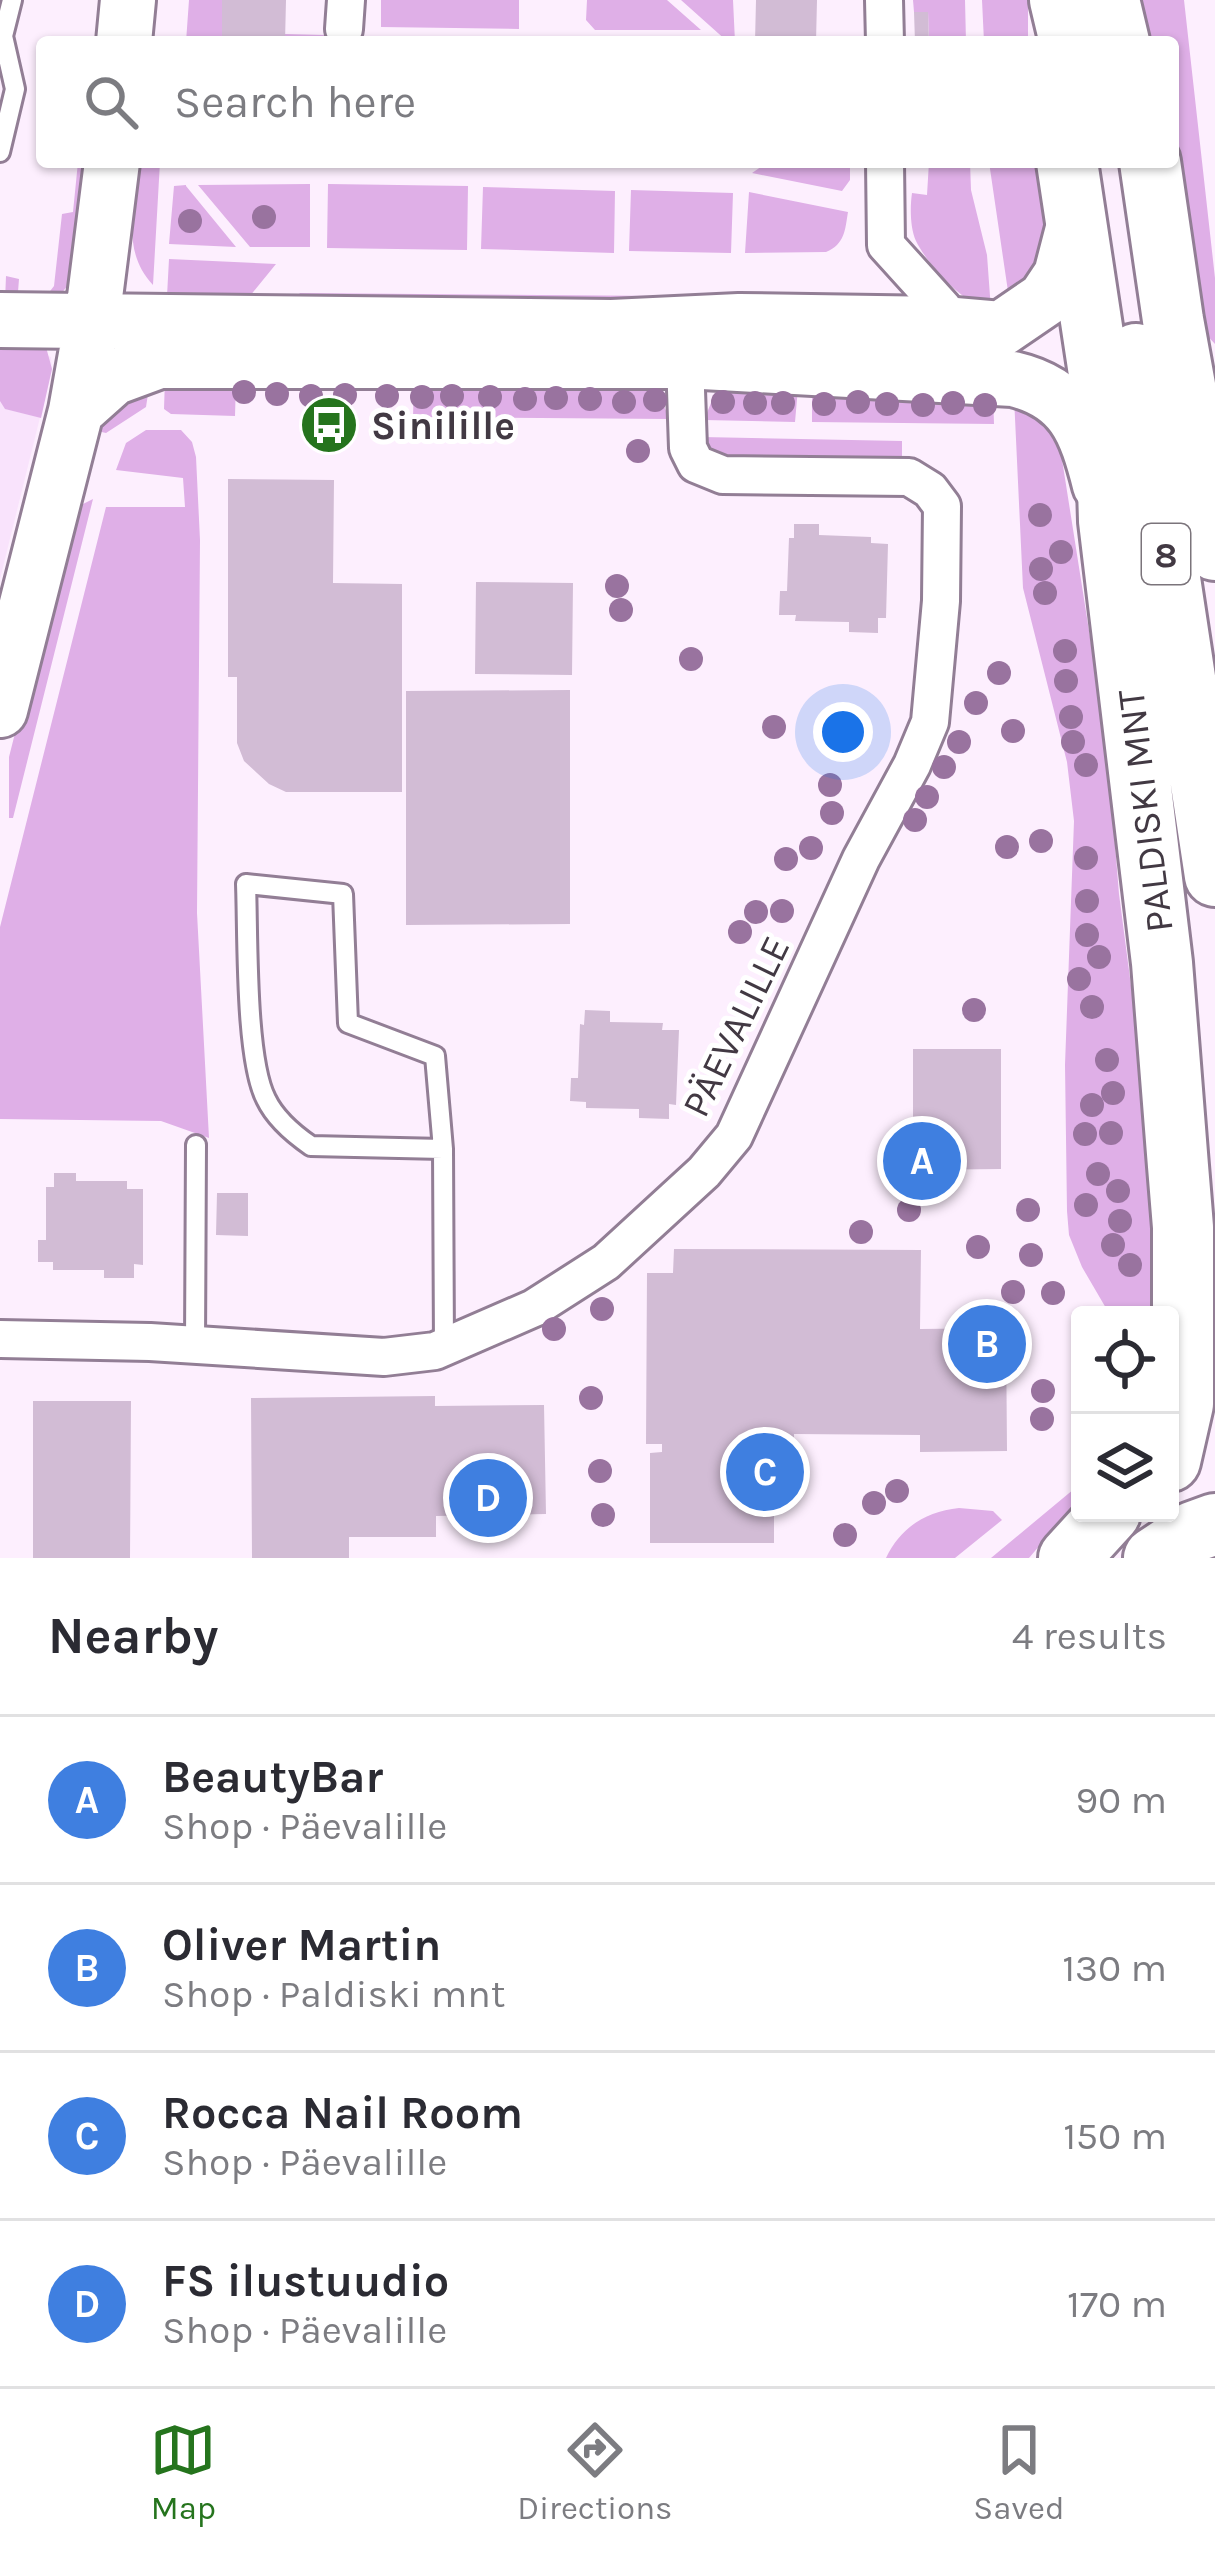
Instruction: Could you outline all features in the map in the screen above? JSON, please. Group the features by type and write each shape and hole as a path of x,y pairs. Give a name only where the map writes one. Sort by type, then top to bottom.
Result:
{"main road":[{"path":"125,36 128,0"},
{"path":"1058,0 1058,36"},
{"path":"1058,0 1068,36"},
{"path":"1108,0 1109,36"},
{"path":"1108,0 1118,36"},
{"path":"4,671 76,411 111,168"},
{"name":"PALDISKI MNT","path":"1098,168 1087,204 1106,420 1109,521 1162,963 1183,1227 1183,1404 1179,1422"},
{"name":"PALDISKI MNT","path":"1110,168 1087,204 1215,876"},
{"name":"8","path":"1151,168 1188,337 1210,478 1215,550"},
{"path":"76,411 112,377 159,362 685,361 942,350 1000,329 1045,299 1060,275 1087,204"},
{"path":"0,320 612,327 739,321 942,350 1054,394 1084,431 1109,521"},
{"path":"1162,963 1199,1078 1215,1221"},
{"path":"1179,1462 1215,1452"},
{"path":"1070,1558 1102,1522"},
{"path":"1132,1558 1146,1522"},
{"path":"1154,1558 1193,1532 1215,1524"}],"street":[{"path":"884,0 884,36"},
{"path":"885,168 886,245 943,308 942,350"},
{"name":"PÄEVALILLE","path":"0,1339 195,1344 384,1357 444,1348 534,1308 606,1262 704,1172 734,1136 861,859 930,722 941,601 941,506 930,490 909,477 723,475 696,464 688,448 685,361"}],"lane":[{"path":"0,152 15,89 3,36 11,0"},
{"path":"443,1149 311,1147 266,1100 254,1057 246,884 344,894 349,1023 435,1056 443,1149 444,1348"},
{"path":"195,1344 196,1145"}],"shaded area":[{"path":"189,0 222,0 222,36 186,36"},
{"path":"381,0 519,0 519,29 381,27"},
{"path":"587,0 667,0 701,30 595,30 586,20"},
{"path":"681,0 733,0 735,36 721,36"},
{"path":"913,0 965,0 966,36 929,36 928,12 914,12"},
{"path":"982,0 1028,0 1028,36 984,36"},
{"path":"1131,0 1184,0 1215,278 1215,344 1201,329 1174,168 1179,168 1179,36 1138,36"},
{"path":"77,168 83,168 72,280 57,299 5,301 6,276 19,279 18,292 24,296 47,295 54,286 62,214 73,212"},
{"path":"138,168 160,168 153,285 136,257 133,211"},
{"path":"759,168 850,168 850,180 842,191 752,173"},
{"path":"929,168 970,168 987,255 991,310 948,283 916,241 912,193 927,195"},
{"path":"990,168 1039,168 1049,231 1046,261 1010,305"},
{"path":"310,184 310,247 250,247 198,185"},
{"path":"328,184 468,186 467,250 327,248"},
{"path":"186,185 236,247 169,244 174,186"},
{"path":"483,187 615,191 614,253 481,249"},
{"path":"631,190 733,193 731,253 629,251"},
{"path":"749,192 848,212 843,236 826,252 745,253"},
{"path":"169,259 276,264 245,302 167,296"},
{"path":"300,293 798,297 797,312 294,299"},
{"path":"0,340 51,357 52,369 0,579"},
{"path":"0,340 46,347 52,369 41,418 5,409 0,401"},
{"path":"165,378 236,380 235,416 171,414 164,409"},
{"path":"150,381 146,407 106,433 93,430"},
{"path":"414,382 643,386 659,396 670,419 413,417"},
{"path":"732,387 798,388 795,422 704,420 713,398"},
{"path":"812,389 993,393 994,424 812,422"},
{"path":"1014,397 1051,426 1061,453 1107,745 1119,894 1155,1169 1157,1306 1105,1306 1069,1235 1065,1065 1074,821 1067,762 1023,588"},
{"path":"146,430 181,430 192,442 196,457 200,540 197,913 209,1138 161,1121 0,1119 0,927 106,507 185,507 183,478 116,470 126,443"},
{"path":"702,437 902,441 902,463 725,461 713,454"},
{"path":"93,499 13,818 9,818 9,757 69,519 75,508"},
{"path":"1071,1491 1071,1509 1029,1558 991,1558"},
{"path":"959,1508 993,1511 1002,1520 955,1558 886,1558 915,1523"}],"building":[{"path":"222,0 286,0 285,36 222,36"},
{"path":"756,0 817,0 816,36 755,36"},
{"path":"914,12 928,12 929,36 915,36"},
{"path":"228,479 334,480 333,583 402,584 402,792 286,792 269,784 244,761 237,743 237,677 228,677"},
{"path":"794,524 819,524 819,535 871,537 871,543 888,544 886,618 878,618 878,633 849,632 849,622 795,621 796,615 779,615 780,591 787,591"},
{"path":"476,582 573,583 572,675 475,674"},
{"path":"570,690 570,924 406,925 406,691"},
{"path":"585,1010 610,1011 610,1022 663,1023 662,1030 679,1030 676,1105 669,1104 669,1119 639,1118 639,1109 586,1108 586,1102 570,1101 571,1078 578,1078"},
{"path":"913,1049 1001,1049 1001,1169 913,1170"},
{"path":"54,1173 76,1173 76,1181 127,1181 127,1189 143,1189 143,1265 134,1264 134,1278 104,1278 104,1270 53,1270 53,1262 38,1262 38,1240 46,1240 46,1187 54,1187"},
{"path":"217,1193 248,1193 248,1236 216,1235"},
{"path":"674,1249 921,1250 920,1329 1006,1328 1007,1451 920,1452 920,1435 794,1434 794,1453 774,1453 774,1543 650,1543 650,1453 662,1452 662,1444 646,1444 647,1273 673,1273"},
{"path":"435,1396 435,1406 544,1405 546,1514 436,1516 436,1537 349,1537 349,1558 252,1558 251,1398"},
{"path":"33,1401 131,1401 130,1558 33,1558"}],"place":[{"name":"Sinilille","path":"329,425"},
{"name":"BeautyBar","path":"922,1161"},
{"name":"Oliver Martin","path":"987,1344"},
{"name":"Rocca Nail Room","path":"765,1472"},
{"name":"FS ilustuudio","path":"488,1498"}]}
